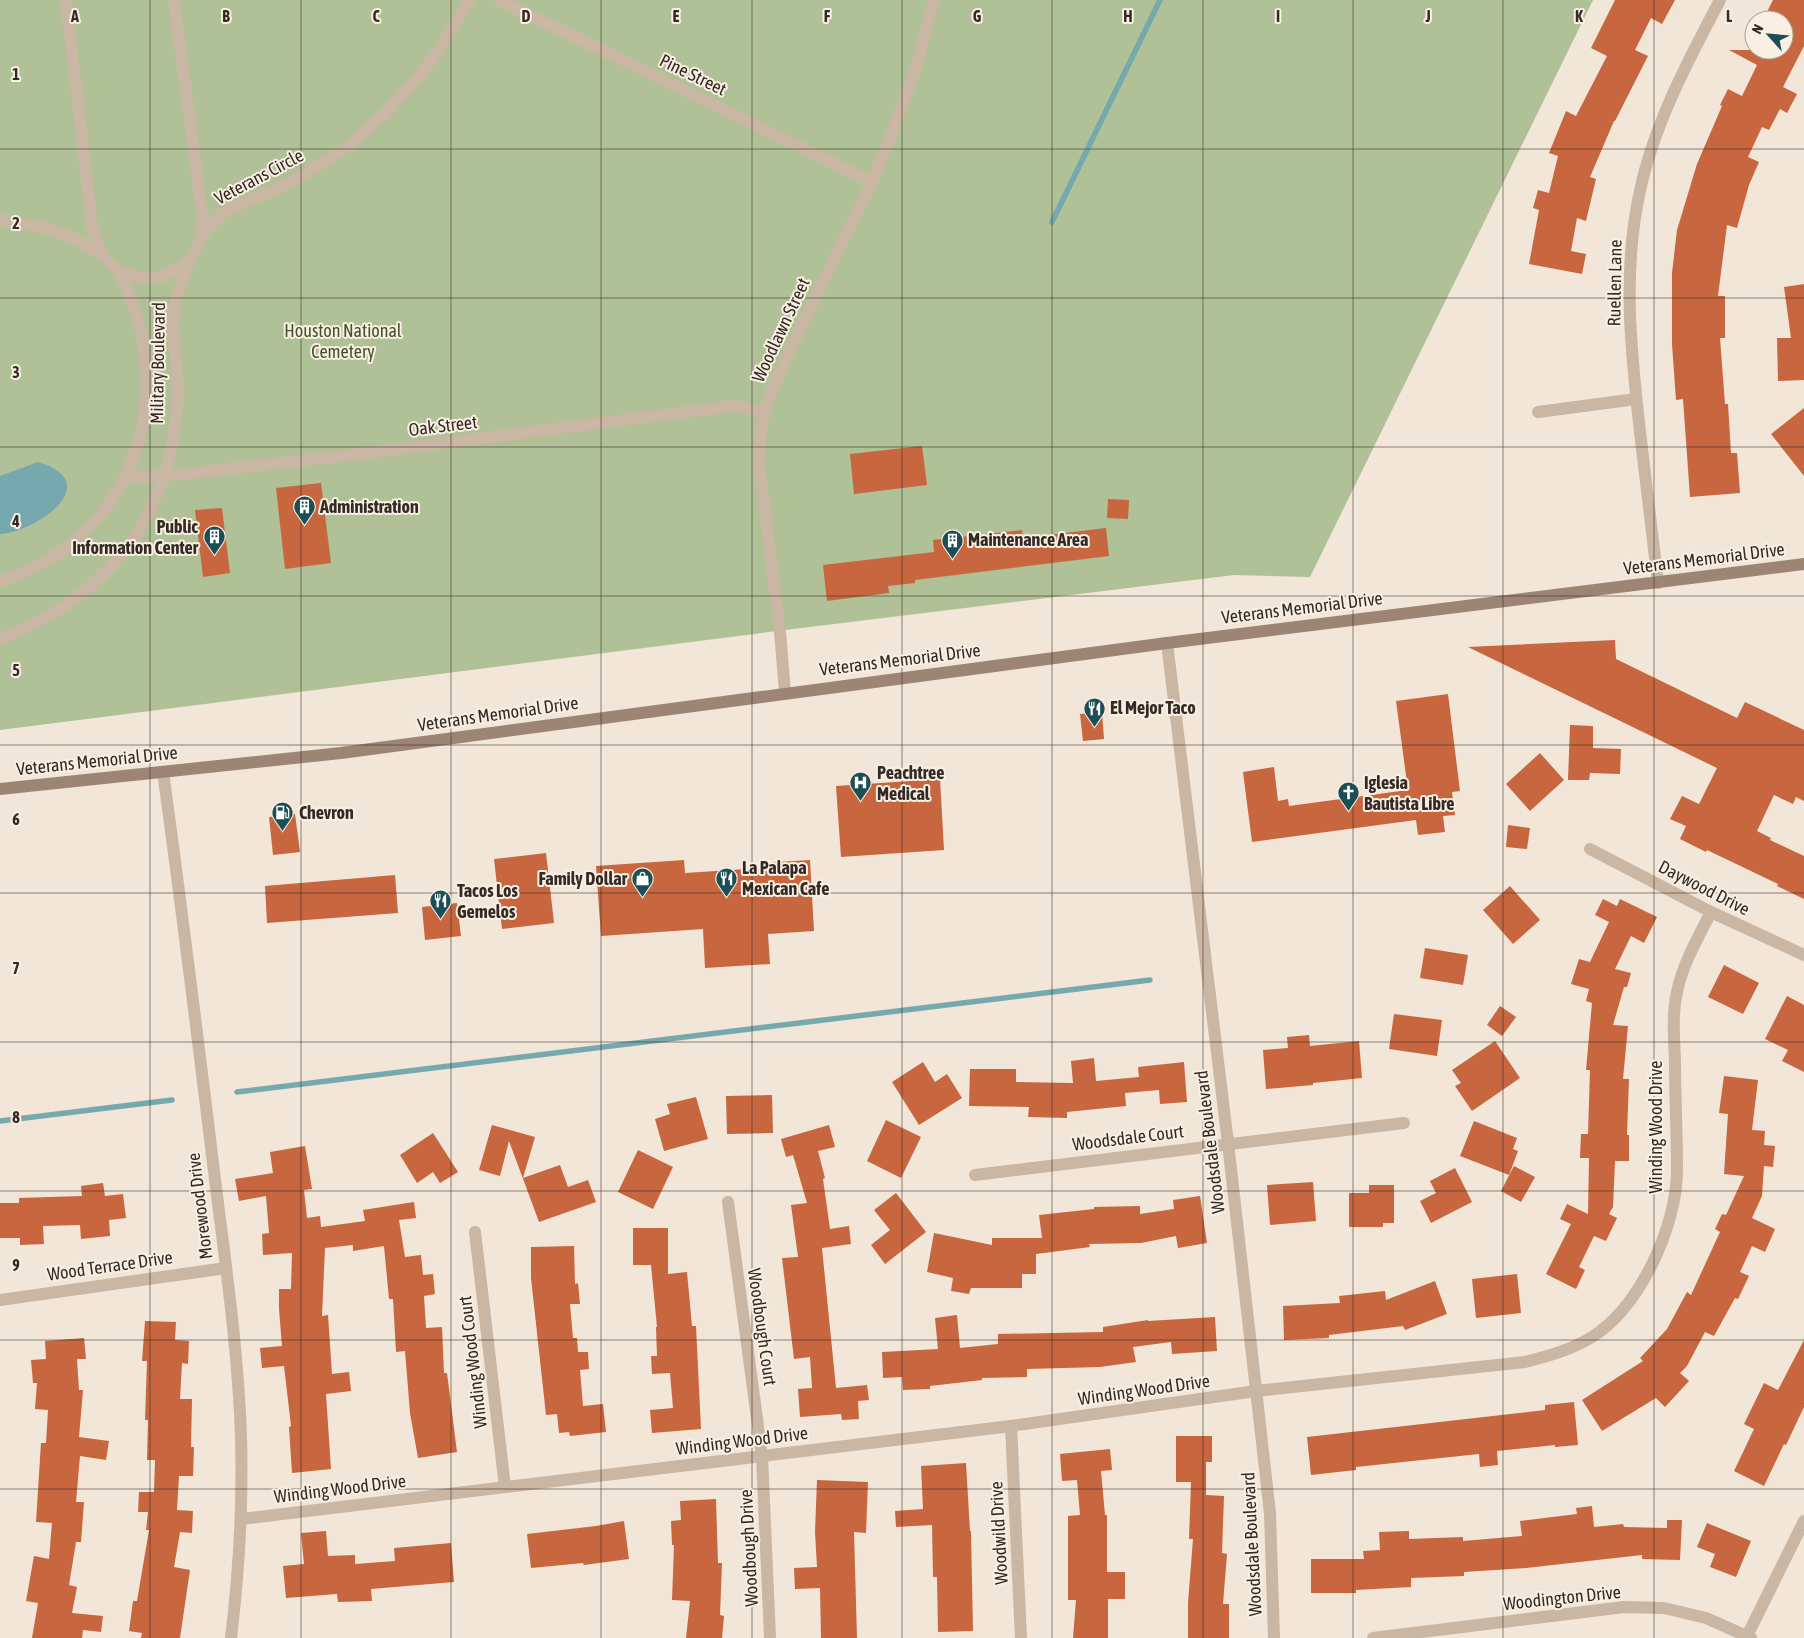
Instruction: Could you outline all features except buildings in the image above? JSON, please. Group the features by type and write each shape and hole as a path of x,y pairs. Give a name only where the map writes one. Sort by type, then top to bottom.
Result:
{"main road":[{"name":"Veterans Memorial Drive","path":"0,789 341,753 1167,643 1804,564"}],"street":[{"path":"66,0 92,225 96,242 104,257"},
{"path":"174,0 203,220 201,238"},
{"name":"Veterans Circle","path":"0,220 55,231 76,240 104,257 117,269 133,276 150,278 167,274 182,266 194,253 201,238 224,213 276,190 312,170 346,147 378,120 407,91 433,59 456,25 469,0"},
{"name":"Pine Street","path":"499,0 872,182"},
{"name":"Woodlawn Street","path":"785,693 780,631 759,464 759,446 764,413 778,373 872,182 908,92 921,52 934,0"},
{"name":"Ruellen Lane","path":"1658,583 1636,399 1630,315 1630,265 1635,215 1646,166 1663,118 1684,70 1720,0"},
{"name":"Military Boulevard","path":"0,640 15,634 60,609 100,579 140,530 152,508 165,476 175,434 178,386 174,342 174,311 183,276 194,253"},
{"name":"Military Boulevard","path":"0,581 31,570 75,542 107,507 135,456 144,421 147,373 139,322 130,293 117,269"},
{"path":"1538,412 1636,399"},
{"name":"Oak Street","path":"125,477 165,476 350,455 733,406 764,413"},
{"name":"Woodsdale Boulevard","path":"1167,643 1228,1143 1270,1513 1274,1638"},
{"name":"Morewood Drive","path":"163,772 234,1342 241,1437 241,1519 231,1638"},
{"name":"Daywood Drive","path":"1590,849 1712,912 1804,955"},
{"name":"Winding Wood Drive","path":"241,1519 1011,1426 1256,1391 1525,1362 1563,1352 1593,1337 1623,1311 1644,1277 1661,1243 1673,1205 1677,1172 1674,1026 1676,993 1685,964 1712,912"},
{"name":"Woodsdale Court","path":"975,1175 1404,1123"},
{"name":"Woodbough Court","path":"728,1202 762,1456"},
{"name":"Winding Wood Court","path":"475,1232 505,1487"},
{"name":"Wood Terrace Drive","path":"0,1300 226,1268"},
{"name":"Woodwild Drive","path":"1011,1426 1021,1638"},
{"name":"Woodbough Drive","path":"762,1456 770,1638"},
{"path":"1749,1637 1804,1521"},
{"name":"Woodington Drive","path":"1373,1638 1624,1607 1664,1608 1706,1618 1749,1637"}],"green space":[{"name":"Houston National Cemetery","path":"0,0 1593,0 1310,577 1234,575 0,730"}],"water":[{"path":"38,462 58,471 66,482 66,493 58,505 46,516 31,525 0,534 0,476"}],"waterway":[{"path":"1052,222 1160,0"},
{"path":"237,1092 1150,980"},
{"path":"0,1121 172,1100"}],"place":[{"name":"Administration","path":"304,526"},
{"name":"Public Information Center","path":"214,556"},
{"name":"Maintenance Area","path":"952,559"},
{"name":"El Mejor Taco","path":"1094,727"},
{"name":"Peachtree Medical","path":"861,802"},
{"name":"Iglesia Bautista Libre","path":"1348,812"},
{"name":"Chevron","path":"283,832"},
{"name":"La Palapa Mexican Cafe","path":"726,897"},
{"name":"Family Dollar","path":"643,898"},
{"name":"Tacos Los Gemelos","path":"441,920"}]}
